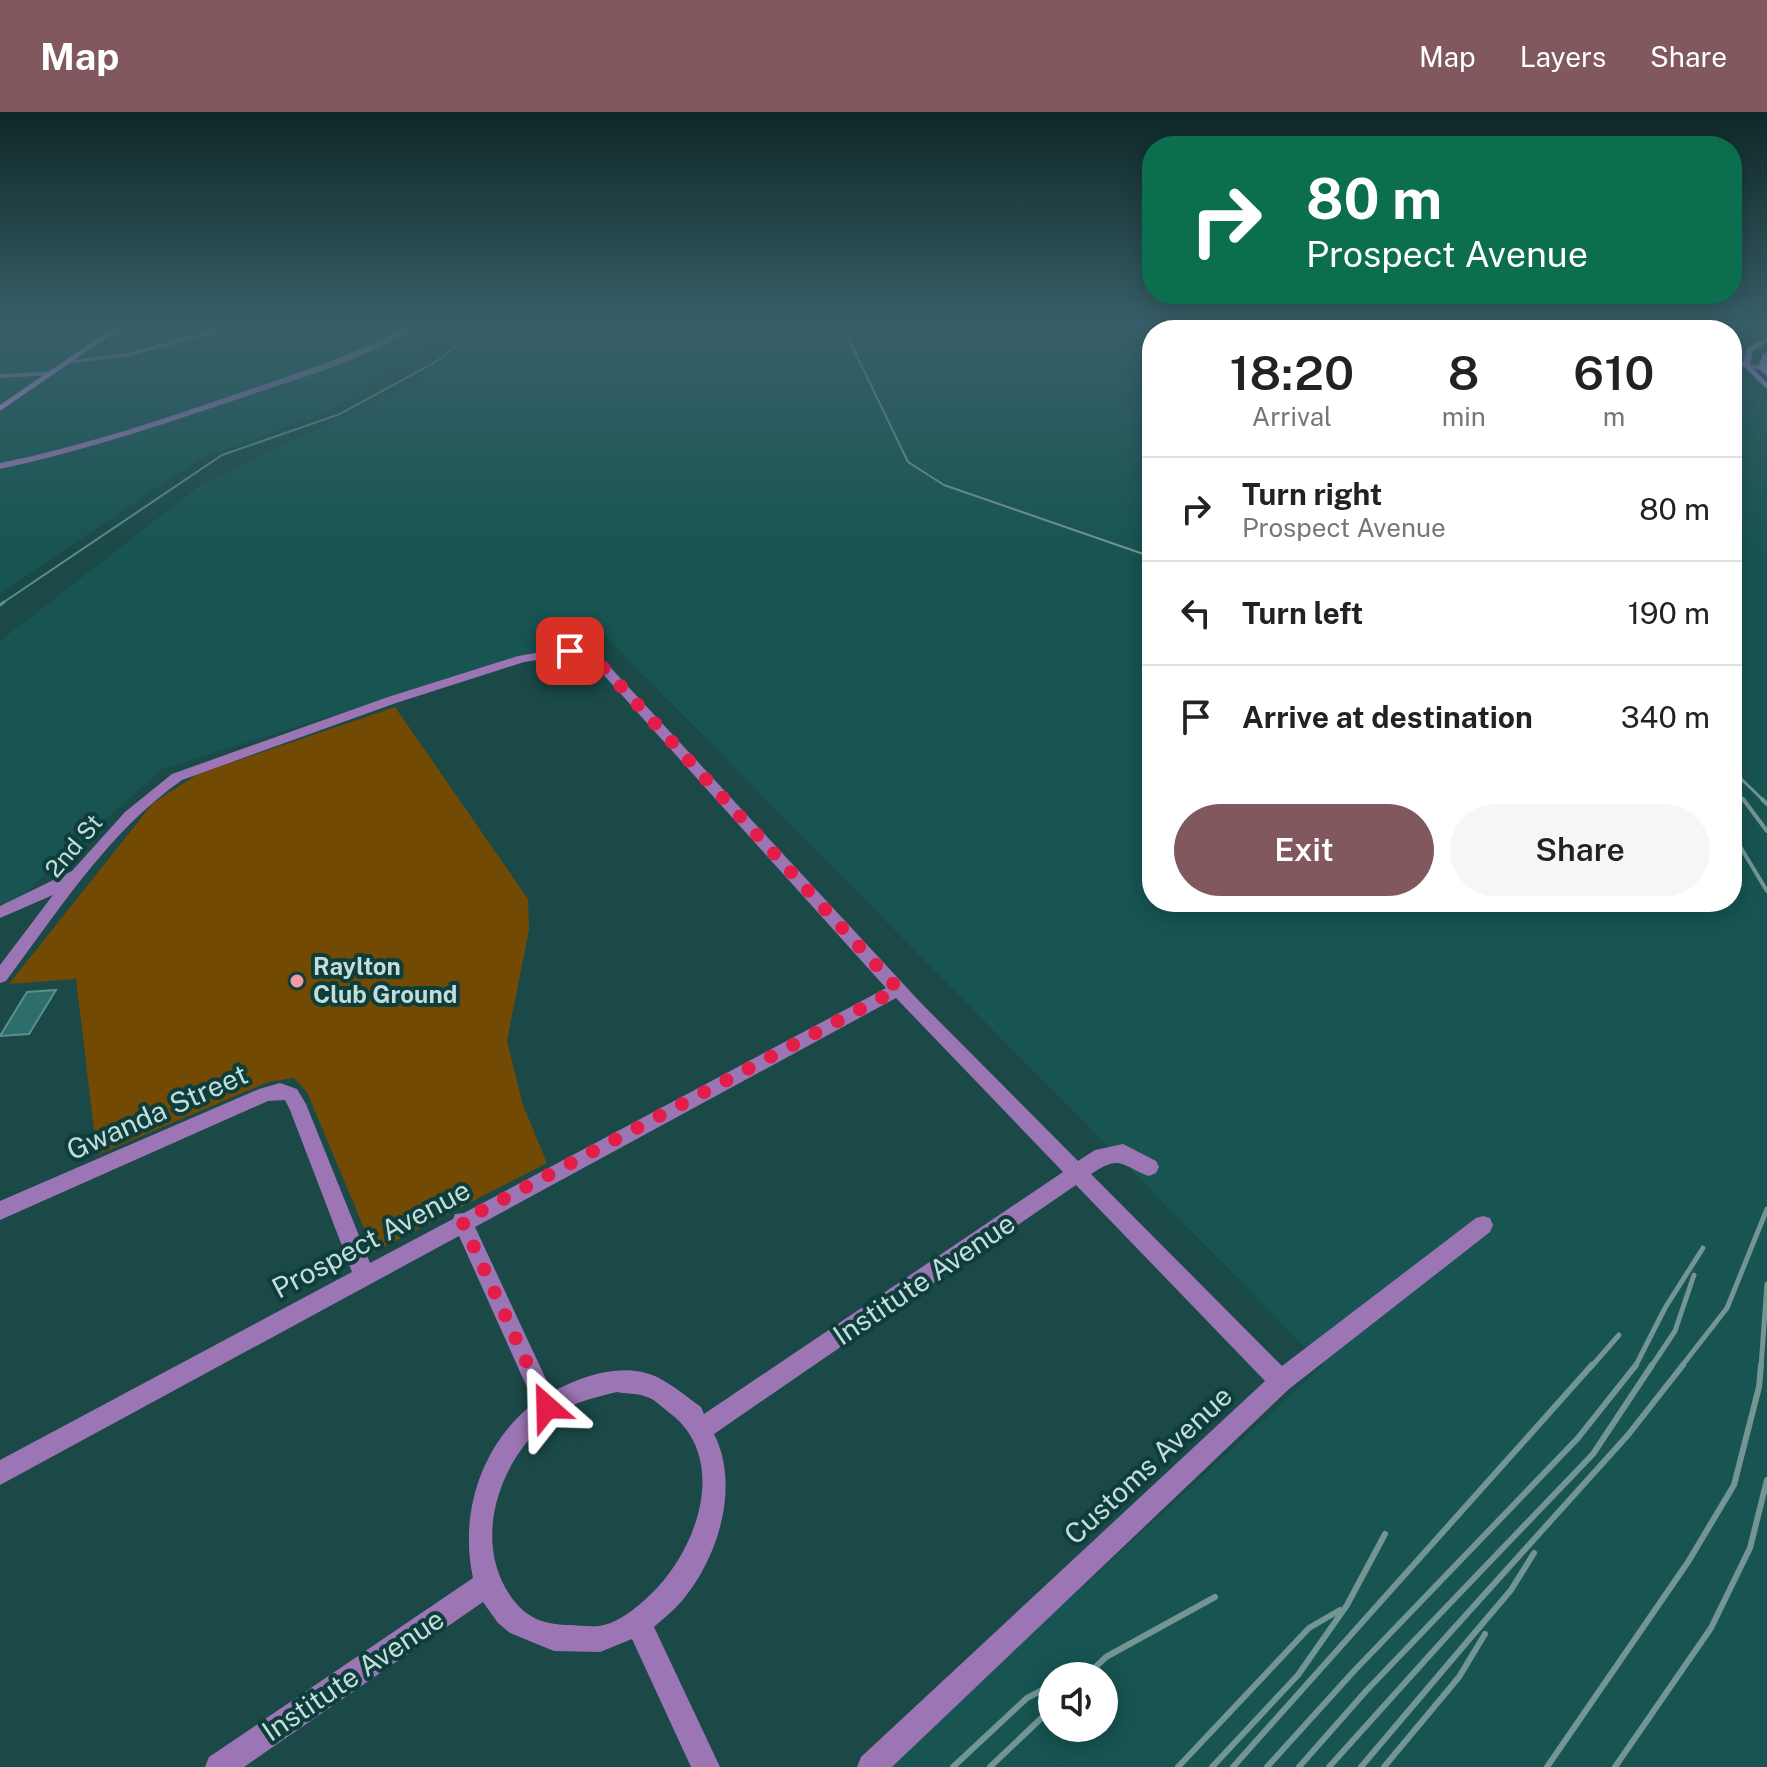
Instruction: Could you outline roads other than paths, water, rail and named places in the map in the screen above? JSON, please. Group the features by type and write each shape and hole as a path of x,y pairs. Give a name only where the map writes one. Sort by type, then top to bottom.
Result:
{"street":[{"path":"0,466 47,456 223,402"},
{"name":"2nd St","path":"0,977 87,866 147,796 177,777 392,700 522,659 558,652 579,652 606,670 898,989 1077,1176 1281,1381"},
{"path":"0,912 50,890 87,866"},
{"name":"Prospect Avenue","path":"0,1473 462,1221 898,989"},
{"name":"Gwanda Street","path":"0,1211 265,1094 280,1091 291,1094 299,1110 364,1275"},
{"name":"Institute Avenue","path":"702,1429 1077,1176 1102,1156 1123,1152 1149,1167"},
{"path":"462,1221 547,1407"},
{"name":"Customs Avenue","path":"871,1767 1281,1381 1483,1225"},
{"path":"617,1381 651,1386 681,1402 702,1429 715,1466 714,1508 701,1552 674,1592 638,1623 602,1638 566,1642 532,1633 506,1612 487,1584 479,1536 487,1486 512,1442 547,1407 581,1389 617,1381"},
{"name":"Institute Avenue","path":"219,1767 487,1584"},
{"path":"638,1623 706,1767"}],"waterway":[{"path":"1,604 222,455 340,414 362,402"},
{"path":"0,605 4,602"}],"railway":[{"path":"879,402 908,462 944,485 1142,554"},
{"path":"1742,780 1764,801"},
{"path":"1743,799 1767,831"},
{"path":"1764,801 1767,804"},
{"path":"1742,850 1767,891"},
{"path":"1681,1367 1727,1308 1767,1209"},
{"path":"1635,1367 1665,1308 1703,1248"},
{"path":"1651,1367 1675,1331 1694,1275"},
{"path":"1761,1367 1767,1284"},
{"path":"1591,1367 1619,1335"},
{"path":"1233,1767 1592,1365"},
{"path":"1267,1767 1354,1671 1578,1438 1636,1365"},
{"path":"1299,1767 1366,1691 1593,1454 1652,1365"},
{"path":"1329,1767 1628,1435 1683,1365"},
{"path":"1547,1767 1688,1562 1734,1485 1759,1387 1761,1365"},
{"path":"1615,1767 1711,1628 1750,1548 1767,1480"},
{"path":"1212,1767 1298,1675 1347,1605 1385,1534"},
{"path":"1361,1767 1511,1590 1534,1553"},
{"path":"1101,1662 1215,1597"},
{"path":"1178,1767 1309,1628 1340,1610"},
{"path":"1384,1767 1459,1677 1485,1634"},
{"path":"953,1767 1027,1698 1038,1692"},
{"path":"990,1767 1038,1721"}],"place":[{"name":"Raylton Club Ground","path":"297,981"}]}
